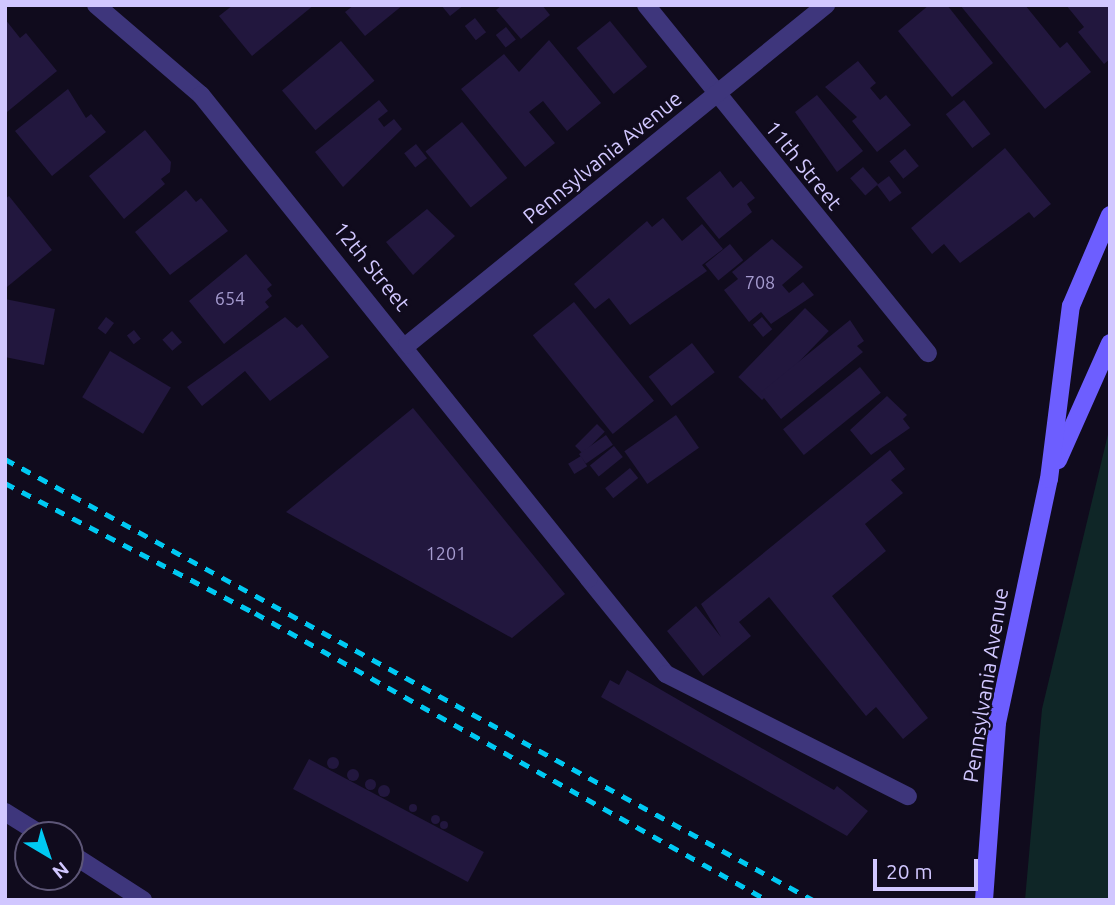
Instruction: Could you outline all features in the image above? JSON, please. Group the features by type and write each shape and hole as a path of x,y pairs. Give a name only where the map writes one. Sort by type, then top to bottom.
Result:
{"main road":[{"name":"Pennsylvania Avenue","path":"984,900 997,723 1049,479 1071,306 1110,215"},
{"name":"Pennsylvania Avenue","path":"1049,479 1110,343"}],"street":[{"name":"12th Street","path":"96,5 201,94 407,345 666,674 908,796"},
{"name":"11th Street","path":"646,5 928,353"},
{"name":"Pennsylvania Avenue","path":"407,345 826,5"},
{"path":"84,862 143,900"}],"green space":[{"path":"1110,426 1110,900 1025,900 1042,709"}],"building":[{"path":"233,5 314,5 252,56 219,16"},
{"path":"354,5 403,5 365,36 345,12"},
{"path":"441,5 464,5 450,16"},
{"path":"502,5 542,5 550,15 521,39 496,10"},
{"path":"929,5 947,5 993,63 952,97 898,31"},
{"path":"960,5 1025,5 1060,48 1067,42 1091,72 1045,109"},
{"path":"1066,5 1110,5 1110,59 1104,64 1078,32 1084,27"},
{"path":"475,18 486,32 476,40 465,26"},
{"path":"5,19 20,38 26,33 57,71 7,112"},
{"path":"610,21 647,67 614,94 577,48"},
{"path":"506,27 516,40 506,48 496,35"},
{"path":"549,40 601,103 567,131 543,101 529,112 555,143 525,167 461,89 504,54 519,72"},
{"path":"341,41 374,81 315,130 282,90"},
{"path":"858,61 876,83 870,88 880,100 886,95 911,125 877,152 852,121 857,117 825,87"},
{"path":"68,89 86,118 91,114 106,132 52,176 15,131"},
{"path":"817,95 863,151 837,172 795,112"},
{"path":"379,100 388,111 378,119 384,127 394,119 402,129 343,187 315,152"},
{"path":"964,100 990,134 972,148 946,114"},
{"path":"462,122 507,178 471,208 425,152"},
{"path":"145,130 171,162 170,172 161,179 165,184 124,219 89,176"},
{"path":"416,144 427,158 415,167 404,153"},
{"path":"1005,148 1051,204 1034,218 1029,212 960,263 944,244 932,254 911,228"},
{"path":"905,149 919,166 903,179 889,162"},
{"path":"863,167 878,184 865,196 850,178"},
{"path":"720,171 733,188 741,181 755,198 747,204 752,212 719,239 686,198"},
{"path":"889,176 902,193 890,202 877,185"},
{"path":"186,190 196,202 201,198 228,231 170,275 135,232"},
{"path":"9,196 52,250 7,287 5,199"},
{"path":"427,209 455,236 413,275 386,242"},
{"path":"663,218 682,241 702,224 723,249 702,265 707,271 630,325 609,298 595,309 574,284 647,221 652,227"},
{"path":"772,239 803,267 782,285 789,293 803,282 814,295 771,324 761,312 749,322 724,290 738,279 732,272"},
{"path":"730,244 743,260 718,280 705,264"},
{"path":"246,254 272,285 267,289 272,296 265,302 269,307 224,344 189,301"},
{"path":"5,299 55,309 44,365 5,357"},
{"path":"574,302 654,401 613,434 533,335"},
{"path":"805,308 829,331 762,400 738,377"},
{"path":"106,317 114,323 106,334 98,328"},
{"path":"285,317 297,328 302,324 329,357 270,401 245,371 202,406 187,387"},
{"path":"762,317 772,329 763,337 753,325"},
{"path":"850,320 864,341 857,346 863,352 781,419 760,393"},
{"path":"134,330 141,339 134,344 127,336"},
{"path":"172,331 182,342 172,351 162,340"},
{"path":"692,343 715,372 671,406 649,377"},
{"path":"110,351 171,388 143,434 82,397"},
{"path":"860,367 881,393 804,455 783,429"},
{"path":"887,396 907,415 903,419 910,428 871,455 850,430"},
{"path":"413,408 565,594 512,638 286,512"},
{"path":"676,415 699,448 647,484 624,451"},
{"path":"597,424 605,432 583,454 575,446"},
{"path":"606,435 613,445 586,464 579,454"},
{"path":"614,446 623,457 599,476 590,466"},
{"path":"890,450 905,469 891,480 903,493 865,524 886,551 832,596 928,718 903,739 876,707 866,716 769,597 739,622 751,636 703,676 667,631 696,606 721,637 701,604"},
{"path":"581,456 587,466 574,474 568,464"},
{"path":"630,468 638,478 613,498 605,488"},
{"path":"627,670 834,790 837,786 868,811 847,836 601,697 610,680 619,685"},
{"path":"328,758 338,758 338,768 328,768"},
{"path":"309,759 484,852 468,882 293,789"},
{"path":"353,769 359,775 353,781 347,775"},
{"path":"370,779 374,780 374,788 370,789 366,788 365,784 366,780"},
{"path":"384,785 390,791 384,797 378,791"},
{"path":"413,804 417,808 413,812 409,808"},
{"path":"435,815 439,819 435,823 431,819"},
{"path":"444,821 448,825 444,829 440,825"}],"railway":[{"path":"5,459 813,900"},
{"path":"5,483 255,613 767,900"}]}
